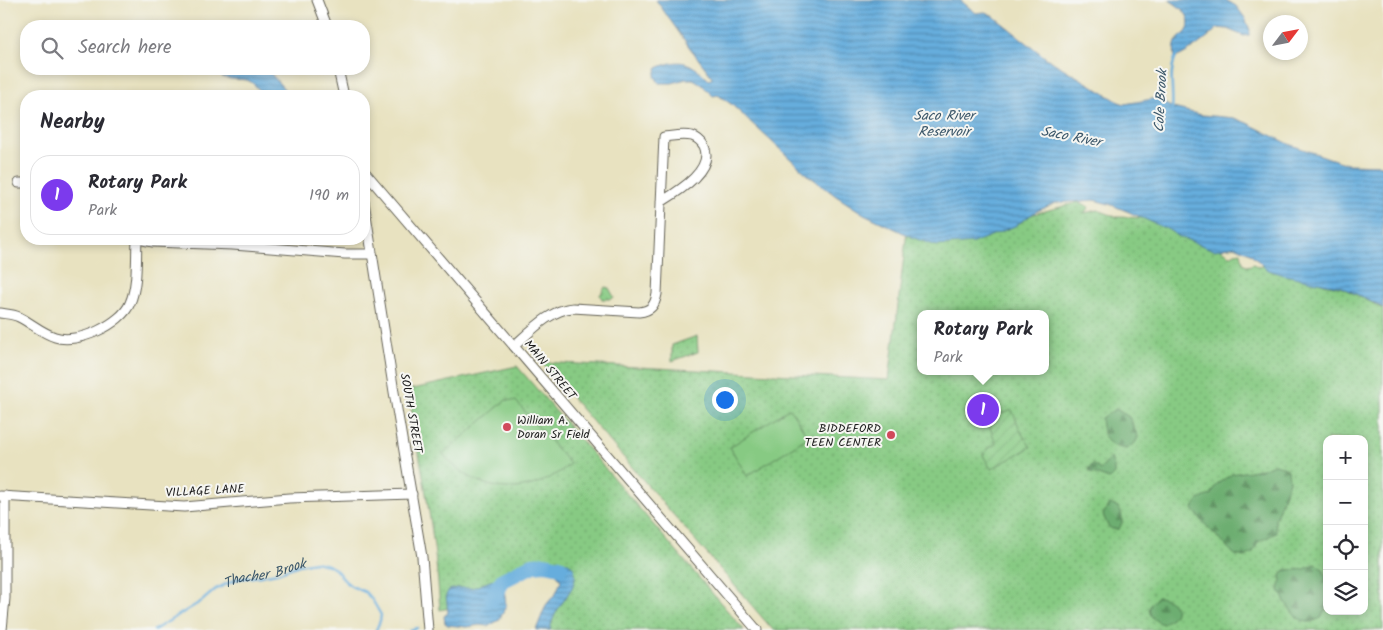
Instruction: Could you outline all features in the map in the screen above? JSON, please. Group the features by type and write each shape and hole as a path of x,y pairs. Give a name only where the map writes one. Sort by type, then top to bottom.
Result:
{"street":[{"path":"317,0 325,20"},
{"path":"339,75 343,90"},
{"path":"514,346 552,314 563,309 639,312 646,311 653,306 656,300 664,137 689,136 698,139 703,145 706,154 702,167 686,185 661,202"},
{"name":"MAIN STREET","path":"370,178 757,630"},
{"name":"SOUTH STREET","path":"370,241 422,557 428,630"},
{"path":"0,313 18,317 48,334 62,339 76,339 97,332 121,316 130,304 134,283 137,245"},
{"path":"233,245 346,254 372,254"},
{"name":"VILLAGE LANE","path":"3,496 184,507 280,499 412,494"},
{"path":"2,630 5,598 3,496"}],"green space":[{"path":"1079,202 1089,207 1084,213 1098,210 1117,217 1150,218 1219,247 1230,256 1241,252 1243,263 1248,266 1253,264 1259,267 1263,265 1300,271 1324,284 1340,287 1362,297 1383,309 1383,630 773,630 541,362 889,380 908,222 1019,218"},
{"path":"605,287 609,288 614,297 612,299 602,299 600,295"},
{"path":"697,336 698,352 672,361 672,345"},
{"path":"517,366 744,630 543,630 563,586 560,576 549,567 535,565 515,568 499,574 494,582 489,600 440,610 431,527 408,390"},
{"name":"William A. Doran Sr Field","path":"506,400 516,401 570,464 538,483 504,488 488,485 472,478 457,468 443,454"},
{"path":"790,408 808,437 747,476 730,447"},
{"path":"1116,409 1129,417 1138,437 1135,443 1126,449 1116,447 1108,442 1103,433 1101,418"},
{"path":"1012,410 1022,434 1031,447 991,469 983,455 987,449 996,444 987,419"},
{"path":"1111,458 1114,474 1109,479 1090,472 1089,468 1093,464 1100,470"},
{"path":"1274,464 1288,470 1289,481 1275,520 1276,533 1258,542 1253,552 1245,557 1235,555 1203,522 1193,509 1194,506 1199,500 1211,495 1217,484 1232,474 1262,469"},
{"path":"1109,504 1118,507 1121,512 1122,520 1119,529 1112,529 1108,526 1103,515"},
{"path":"1315,564 1323,569 1323,614 1321,618 1309,622 1295,615 1279,590 1280,577 1285,570 1311,567"},
{"path":"1157,597 1168,600 1175,608 1173,616 1163,624 1154,619 1150,614 1151,604"}],"water":[{"name":"Saco River Reservoir","path":"656,0 960,0 976,13 985,12 992,15 1046,58 1119,102 1125,104 1158,98 1161,102 1173,108 1202,115 1234,118 1291,145 1348,164 1383,165 1383,308 1341,287 1280,274 1266,269 1250,253 1235,246 1214,250 1180,237 1129,212 1094,200 1055,203 1035,212 1015,226 973,243 937,246 914,238 864,214 836,196 808,175 731,104 718,95 713,96 700,83 693,79 686,79 672,83 659,83 655,76 657,68 679,62 691,65 709,80 713,78"},
{"path":"1169,0 1226,0 1236,6 1245,18 1250,30 1249,35 1244,36 1227,29 1218,28 1192,49 1175,58 1176,42 1187,31 1189,21 1185,12"},
{"path":"220,75 272,75 285,90 260,90 249,81 222,77"},
{"path":"544,560 557,560 569,563 575,572 575,578 572,588 552,621 550,630 536,630 546,605 556,593 561,581 550,568 533,565"},
{"path":"498,578 503,580 506,605 499,620 489,626 467,627 445,623 444,616 448,613 446,595 449,590 472,588"}],"waterway":[{"name":"Cole Brook","path":"1172,110 1172,69 1176,56"},
{"name":"Thacher Brook","path":"154,630 202,601 216,589 237,579 277,573 299,565 315,562 335,569 351,586 365,592 381,615 376,630"},
{"name":"Thacher Brook","path":"492,598 503,580 533,565 545,564 560,567"},
{"name":"Thacher Brook","path":"410,630 417,628"}],"place":[{"name":"Rotary Park","path":"983,410"},
{"name":"William A. Doran Sr Field","path":"507,427"},
{"name":"BIDDEFORD TEEN CENTER","path":"891,435"}],"water label":[{"name":"Saco River","path":"1071,137"}]}
